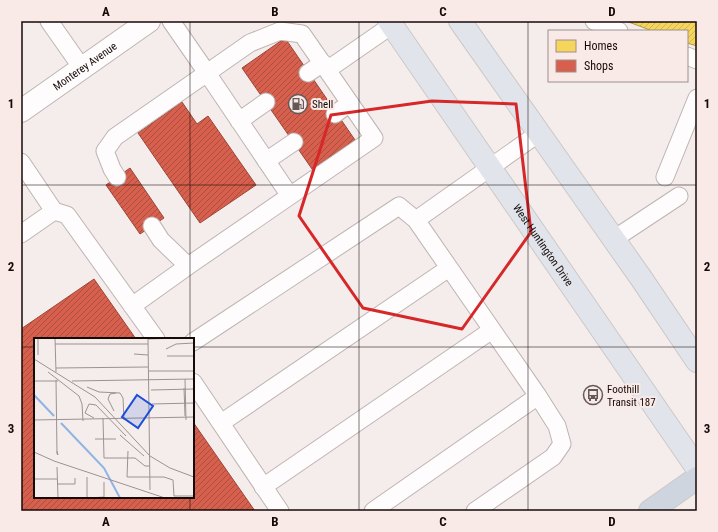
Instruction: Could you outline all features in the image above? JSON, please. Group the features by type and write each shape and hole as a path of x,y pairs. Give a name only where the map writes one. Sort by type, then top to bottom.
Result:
{"highway":[{"path":"650,511 697,478"}],"main road":[{"path":"460,21 614,239 697,361"},
{"name":"West Huntington Drive","path":"391,23 697,468"}],"street":[{"name":"Monterey Avenue","path":"21,111 149,21"}],"lane":[{"path":"49,21 82,68"},
{"path":"171,21 290,196"},
{"path":"594,21 616,30"},
{"path":"308,73 325,66 391,23"},
{"path":"117,177 105,151 115,137 250,43 280,31 302,34 374,138 132,306"},
{"path":"666,176 697,98"},
{"path":"239,121 266,102"},
{"path":"336,114 350,103"},
{"path":"416,220 539,133"},
{"path":"266,161 294,142"},
{"path":"21,162 54,212 67,215 155,338"},
{"path":"614,239 679,196"},
{"path":"194,341 399,206 416,220 538,396 557,426 562,444 553,457 475,511"},
{"path":"21,234 54,212"},
{"path":"152,226 161,240 188,266"},
{"path":"220,423 449,268"},
{"path":"263,487 492,330"},
{"path":"194,384 280,511"},
{"path":"373,511 538,396"}],"highlighted area":[{"path":"432,101 516,104 531,232 462,329 363,308 299,216 331,115"}],"building: Homes":[{"path":"626,21 697,21 697,46 688,43 688,30 650,30"}],"building: Shops":[{"path":"285,38 355,140 312,169 242,68"},
{"path":"182,102 197,124 208,116 256,185 200,223 138,133"},
{"path":"130,168 164,218 140,234 106,185"},
{"path":"94,279 135,338 34,338 34,498 194,498 194,423 255,511 21,511 21,329"}],"place":[{"name":"Shell","path":"298,104"},
{"name":"Foothill Transit 187","path":"593,395"}]}
